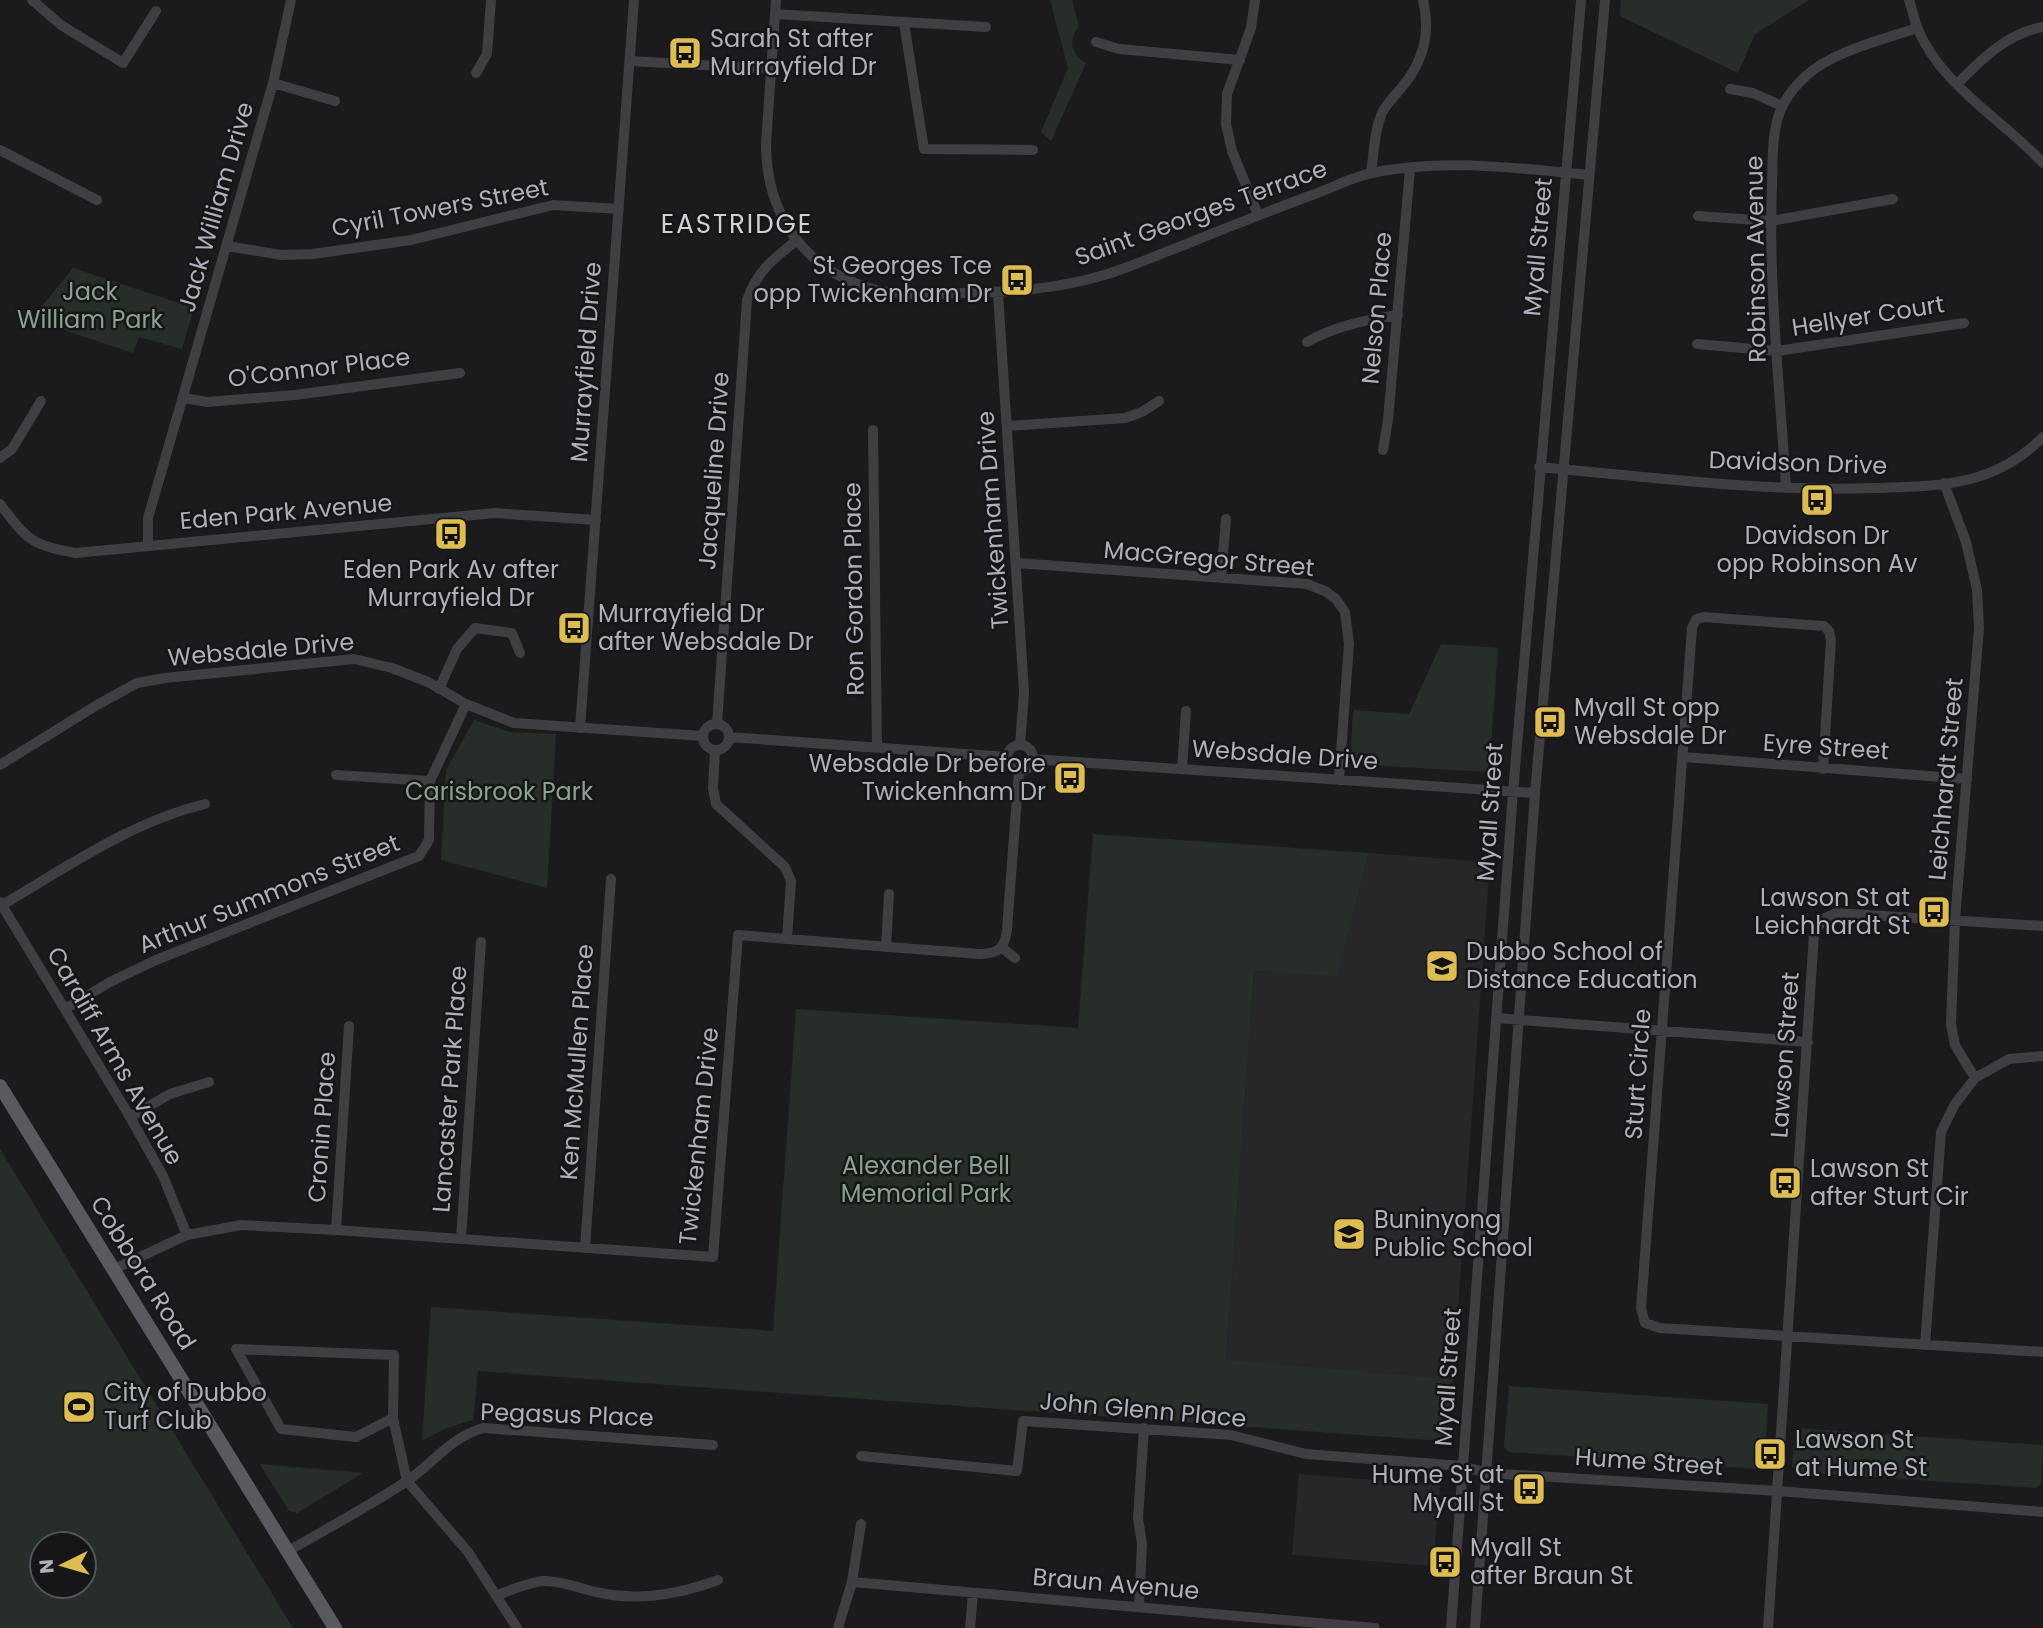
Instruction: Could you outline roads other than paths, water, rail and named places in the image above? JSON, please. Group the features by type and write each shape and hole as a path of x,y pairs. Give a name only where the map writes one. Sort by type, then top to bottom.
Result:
{"main road":[{"name":"Cobbora Road","path":"0,1086 335,1628"}],"street":[{"path":"32,0 61,25 123,63 156,11"},
{"name":"Jack William Drive","path":"148,546 148,518 273,83 291,0"},
{"path":"476,73 487,54 491,0"},
{"name":"Murrayfield Drive","path":"580,728 634,0"},
{"name":"Saint Georges Terrace","path":"776,0 766,164 771,191 781,218 814,259 843,278 874,289 908,294 999,293 1055,287 1104,275 1371,173 1465,164 1588,175"},
{"path":"1255,0 1251,28 1227,94 1226,124 1232,151 1258,215"},
{"path":"1371,173 1380,117 1387,103 1413,73 1422,56 1427,22 1423,0"},
{"name":"Myall Street","path":"1451,1628 1513,792 1581,0"},
{"name":"Myall Street","path":"1475,1628 1535,793 1605,0"},
{"path":"1909,0 1917,28 1934,57 1956,84 2043,163"},
{"path":"775,14 986,27"},
{"path":"904,23 924,149 1033,150"},
{"path":"1956,84 1985,56 2010,39 2043,27"},
{"name":"Robinson Avenue","path":"1786,488 1771,221 1774,139 1782,106 1804,77 1818,66 1917,28"},
{"path":"1096,42 1119,49 1240,60"},
{"path":"631,61 771,69"},
{"path":"273,83 335,101"},
{"path":"1730,89 1753,93 1782,106"},
{"path":"0,150 97,200"},
{"name":"Nelson Place","path":"1383,450 1388,420 1410,169"},
{"path":"1699,216 1771,221 1893,199"},
{"name":"Cyril Towers Street","path":"227,246 281,255 313,254 411,240 553,205 619,209"},
{"name":"Jacqueline Drive","path":"718,724 747,300 753,282 762,269 797,240"},
{"name":"Twickenham Drive","path":"999,293 1024,692 1020,745"},
{"path":"1307,342 1322,333 1362,321 1398,315"},
{"name":"Hellyer Court","path":"1698,344 1777,351 1964,323"},
{"name":"O'Connor Place","path":"184,398 207,402 295,395 460,373"},
{"path":"0,458 12,449 41,401"},
{"path":"1008,426 1125,418 1142,412 1159,401"},
{"name":"Ron Gordon Place","path":"873,430 877,748"},
{"name":"Davidson Drive","path":"1539,467 1786,488 1844,489 1944,484 1971,479 2000,468 2028,452 2043,437"},
{"name":"Leichhardt Street","path":"1944,484 1966,541 1977,590 1979,628 1955,920 1951,1024 1955,1045 1975,1078"},
{"name":"Eden Park Avenue","path":"0,504 26,538 47,548 76,553 495,513 596,520"},
{"path":"1221,578 1226,519"},
{"name":"MacGregor Street","path":"1017,563 1307,584 1325,591 1336,599 1345,612 1349,643 1339,780"},
{"name":"Sturt Circle","path":"1823,769 1831,640 1829,631 1824,626 1704,617 1696,619 1692,628 1641,1308 1645,1323 1660,1328 2043,1352"},
{"path":"439,689 457,649 475,628 512,633 520,653"},
{"name":"Websdale Drive","path":"0,765 137,683 354,659 392,668 439,689 466,705 514,723 703,736"},
{"name":"Arthur Summons Street","path":"65,1009 110,982 156,960 419,856 429,840 430,781 466,705"},
{"path":"1182,769 1186,711"},
{"path":"718,724 727,730 729,737 723,748 715,750 708,747 703,736 709,726 718,724"},
{"path":"729,737 1007,757"},
{"path":"1020,745 1028,748 1032,759 1027,769 1019,771 1010,766 1007,757 1010,749 1020,745"},
{"path":"715,750 713,788 716,804 785,867 791,881 787,939"},
{"name":"Eyre Street","path":"1683,757 1967,779"},
{"name":"Websdale Drive","path":"1032,759 1535,793"},
{"path":"1015,958 1002,948 1007,929 1019,771"},
{"path":"336,775 430,781"},
{"path":"1,903 130,830 172,812 205,804"},
{"name":"Ken McMullen Place","path":"585,1248 611,879"},
{"path":"886,947 889,894"},
{"name":"Cardiff Arms Avenue","path":"1,903 130,1116 163,1177 187,1235"},
{"name":"Lawson Street","path":"1768,1628 1814,934 1823,919 1836,913 2043,926"},
{"name":"Twickenham Drive","path":"114,1269 187,1235 240,1225 713,1257 738,935 990,954 1002,948"},
{"name":"Lancaster Park Place","path":"461,1239 481,942"},
{"path":"1496,1018 1808,1042"},
{"name":"Cronin Place","path":"336,1230 349,1026"},
{"path":"1925,1345 1941,1132 1955,1104 1975,1078 2009,1059 2043,1056"},
{"path":"130,1116 170,1094 209,1082"},
{"path":"393,1418 356,1437 281,1429 236,1349 394,1354 393,1418 407,1481 468,1552 517,1628"},
{"name":"John Glenn Place","path":"861,1456 1017,1471 1023,1421 1231,1434 1306,1454 1462,1466"},
{"path":"1139,1607 1142,1544 1138,1518 1144,1427"},
{"name":"Pegasus Place","path":"288,1551 407,1481 442,1449 465,1433 483,1428 713,1445"},
{"name":"Hume Street","path":"1462,1466 1486,1473 1777,1491 2043,1512"},
{"path":"838,1628 852,1582 861,1524"},
{"path":"497,1595 542,1581 565,1583 598,1593 668,1595 718,1580"},
{"name":"Braun Avenue","path":"852,1582 1375,1628"},
{"path":"970,1628 973,1593"}],"place":[{"name":"Sarah St after Murrayfield Dr","path":"685,53"},
{"name":"St Georges Tce opp Twickenham Dr","path":"1017,280"},
{"name":"Davidson Dr opp Robinson Av","path":"1817,500"},
{"name":"Eden Park Av after Murrayfield Dr","path":"451,534"},
{"name":"Murrayfield Dr after Websdale Dr","path":"574,628"},
{"name":"Myall St opp Websdale Dr","path":"1550,722"},
{"name":"Websdale Dr before Twickenham Dr","path":"1070,778"},
{"name":"Lawson St at Leichhardt St","path":"1934,912"},
{"name":"Dubbo School of Distance Education","path":"1442,966"},
{"name":"Lawson St after Sturt Cir","path":"1785,1183"},
{"name":"Buninyong Public School","path":"1349,1234"},
{"name":"City of Dubbo Turf Club","path":"79,1407"},
{"name":"Lawson St at Hume St","path":"1770,1454"},
{"name":"Hume St at Myall St","path":"1529,1489"},
{"name":"Myall St after Braun St","path":"1445,1562"}],"district":[{"name":"EASTRIDGE","path":"737,224"}],"park label":[{"name":"Jack William Park","path":"90,306"},
{"name":"Carisbrook Park","path":"499,792"},
{"name":"Alexander Bell Memorial Park","path":"926,1180"}]}
